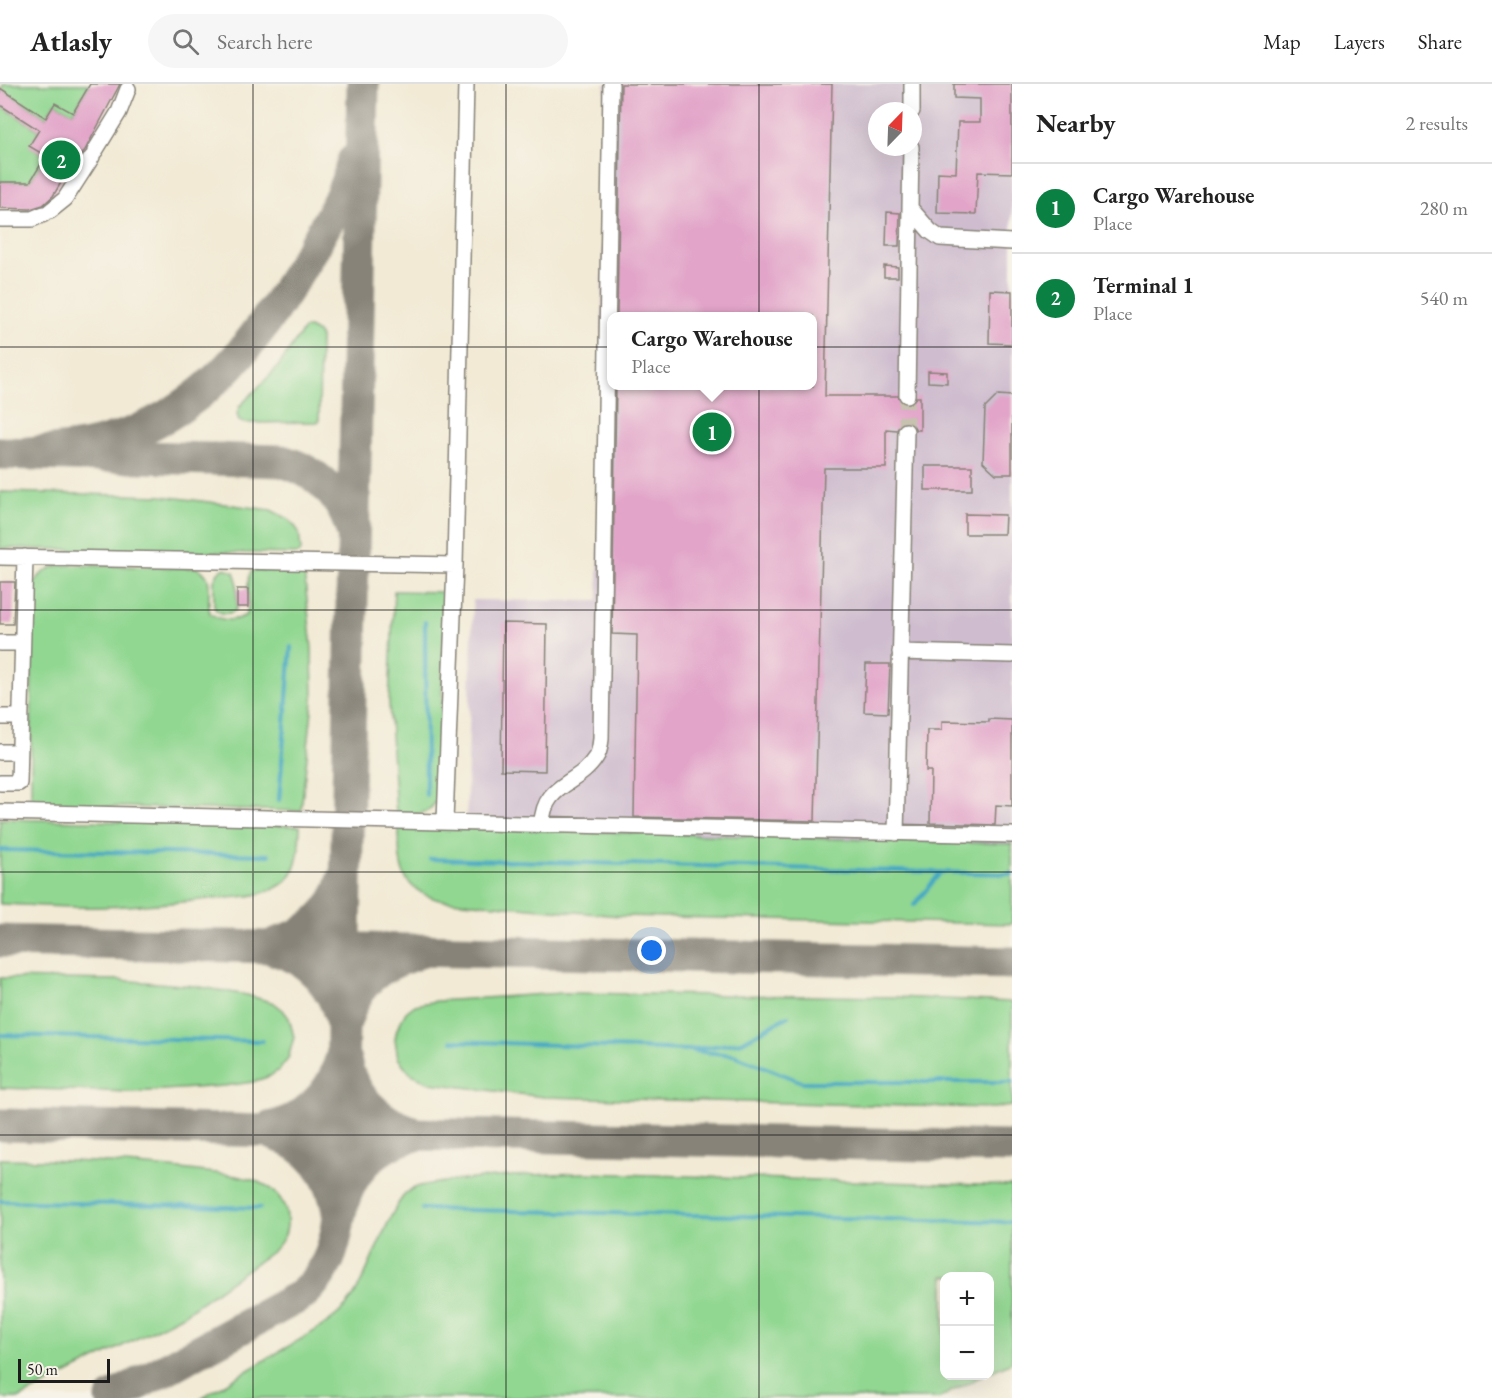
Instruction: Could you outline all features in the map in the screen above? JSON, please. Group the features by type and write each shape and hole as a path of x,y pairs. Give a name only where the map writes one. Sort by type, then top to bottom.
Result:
{"lane":[{"path":"445,821 455,565 466,84"},
{"path":"608,312 611,84"},
{"path":"912,84 912,102"},
{"path":"0,219 32,219 65,199 123,103 128,89"},
{"path":"907,395 911,156"},
{"path":"910,208 930,231 940,238 1012,242"},
{"path":"543,824 543,810 546,802 589,766 598,755 601,739 607,346"},
{"path":"896,833 906,431"},
{"path":"0,557 455,565"},
{"path":"0,783 19,783 25,557"},
{"path":"0,643 22,643"},
{"path":"900,652 1012,655"},
{"path":"0,717 19,717"},
{"path":"0,752 19,752"},
{"path":"0,812 1012,835"}],"shaded area":[{"path":"605,84 1012,84 1012,844 466,828 473,600 598,601"}],"green space":[{"path":"4,84 88,84 89,86 73,113 55,103 46,118 1,89"},
{"path":"0,105 39,130 30,146 46,156 30,182 0,182"},
{"path":"309,328 320,336 319,422 244,423 239,421 237,414 240,406 277,368 304,329"},
{"path":"0,492 162,496 271,510 294,525 299,532 301,551 298,554 0,548"},
{"path":"65,565 197,568 207,576 209,581 210,613 227,620 246,615 248,582 251,572 255,570 304,571 312,649 313,701 301,811 31,805 32,589 37,579 45,571"},
{"path":"225,568 234,572 237,581 237,607 233,612 221,613 214,607 214,581 218,572"},
{"path":"394,591 445,592 439,794 432,807 417,814 396,813 389,703"},
{"path":"0,819 300,826 299,847 295,867 288,879 272,890 262,893 101,907 0,904"},
{"path":"466,828 1012,844 1012,924 620,916 439,900 416,889 404,874 401,865 399,829"},
{"path":"0,978 117,980 195,986 247,995 274,1003 283,1010 289,1018 294,1037 288,1059 280,1069 270,1076 253,1082 133,1092 0,1088"},
{"path":"563,993 895,997 1012,1002 1012,1106 993,1108 544,1097 430,1083 410,1073 398,1058 395,1039 397,1029 406,1012 415,1005 437,1001"},
{"path":"0,1159 124,1164 246,1178 261,1183 279,1197 285,1207 286,1233 273,1251 183,1315 20,1398 0,1398"},
{"path":"586,1173 1012,1186 1012,1362 994,1370 994,1272 940,1272 940,1380 974,1380 939,1398 201,1398 311,1333 341,1311 355,1294 387,1225 402,1197 410,1190 427,1184"}],"building":[{"path":"90,84 120,84 72,171 69,169 53,196 43,205 30,209 0,208 0,182 30,182 46,156 29,146 39,130 0,105 0,88 46,118 55,103 73,113"},
{"path":"621,84 832,84 825,396 898,396 902,403 907,405 912,403 916,397 920,397 920,430 916,430 912,423 906,421 901,423 897,430 886,429 886,468 824,468 815,821 634,817 637,635 612,634 616,390 817,390 817,312 617,312"},
{"path":"954,84 1012,84 1012,173 978,172 976,214 937,213 938,172 956,173 958,122 980,122 980,99 954,98"},
{"path":"887,212 900,213 899,246 886,246"},
{"path":"884,266 898,267 898,277 884,277"},
{"path":"990,290 1012,291 1012,344 989,343"},
{"path":"928,371 947,372 947,383 928,382"},
{"path":"998,395 1012,396 1012,474 996,474 983,462 985,408"},
{"path":"925,466 972,466 972,490 925,490"},
{"path":"965,514 1005,515 1004,534 965,534"},
{"path":"0,582 15,582 13,624 0,624"},
{"path":"237,589 248,589 248,607 237,607"},
{"path":"503,623 547,624 545,771 501,770"},
{"path":"866,664 890,664 888,713 864,712"},
{"path":"989,719 1012,720 1012,806 996,805 995,825 930,823 931,771 926,771 927,730 942,730 942,721 989,722"}],"waterway":[{"path":"425,622 426,795"},
{"path":"279,800 291,647"},
{"path":"0,850 269,855"},
{"path":"430,859 1012,874"},
{"path":"914,905 941,872"},
{"path":"452,1041 688,1050 742,1042 788,1016"},
{"path":"0,1035 262,1041"},
{"path":"694,1051 734,1055 802,1082 1012,1082"},
{"path":"0,1201 260,1208"},
{"path":"422,1209 1012,1222"}],"taxiway":[{"path":"112,1398 302,1295 318,1278 328,1260 337,1230 363,84"},
{"path":"28,453 86,446 139,430 169,415 221,375 263,325 301,267 337,203 353,161"},
{"path":"0,453 281,461 306,471 326,486 341,506 352,531"},
{"path":"275,944 299,934 319,920 334,901 344,877"},
{"path":"0,941 1012,963"},
{"path":"275,950 299,960 318,976 333,996 341,1020"},
{"path":"346,1020 357,995 371,977 390,964 415,954"},
{"path":"345,1060 353,1084 368,1104 387,1120 410,1131"},
{"path":"269,1128 293,1119 314,1105 330,1085 340,1062"},
{"path":"0,1125 1012,1147"},
{"path":"271,1133 298,1146 318,1165 332,1189 339,1218 348,1189 363,1165 385,1147 413,1136"}],"tunnel":[{"path":"906,431 907,395"}],"place":[{"name":"Terminal 1","path":"61,160"},
{"name":"Cargo Warehouse","path":"712,432"}]}
